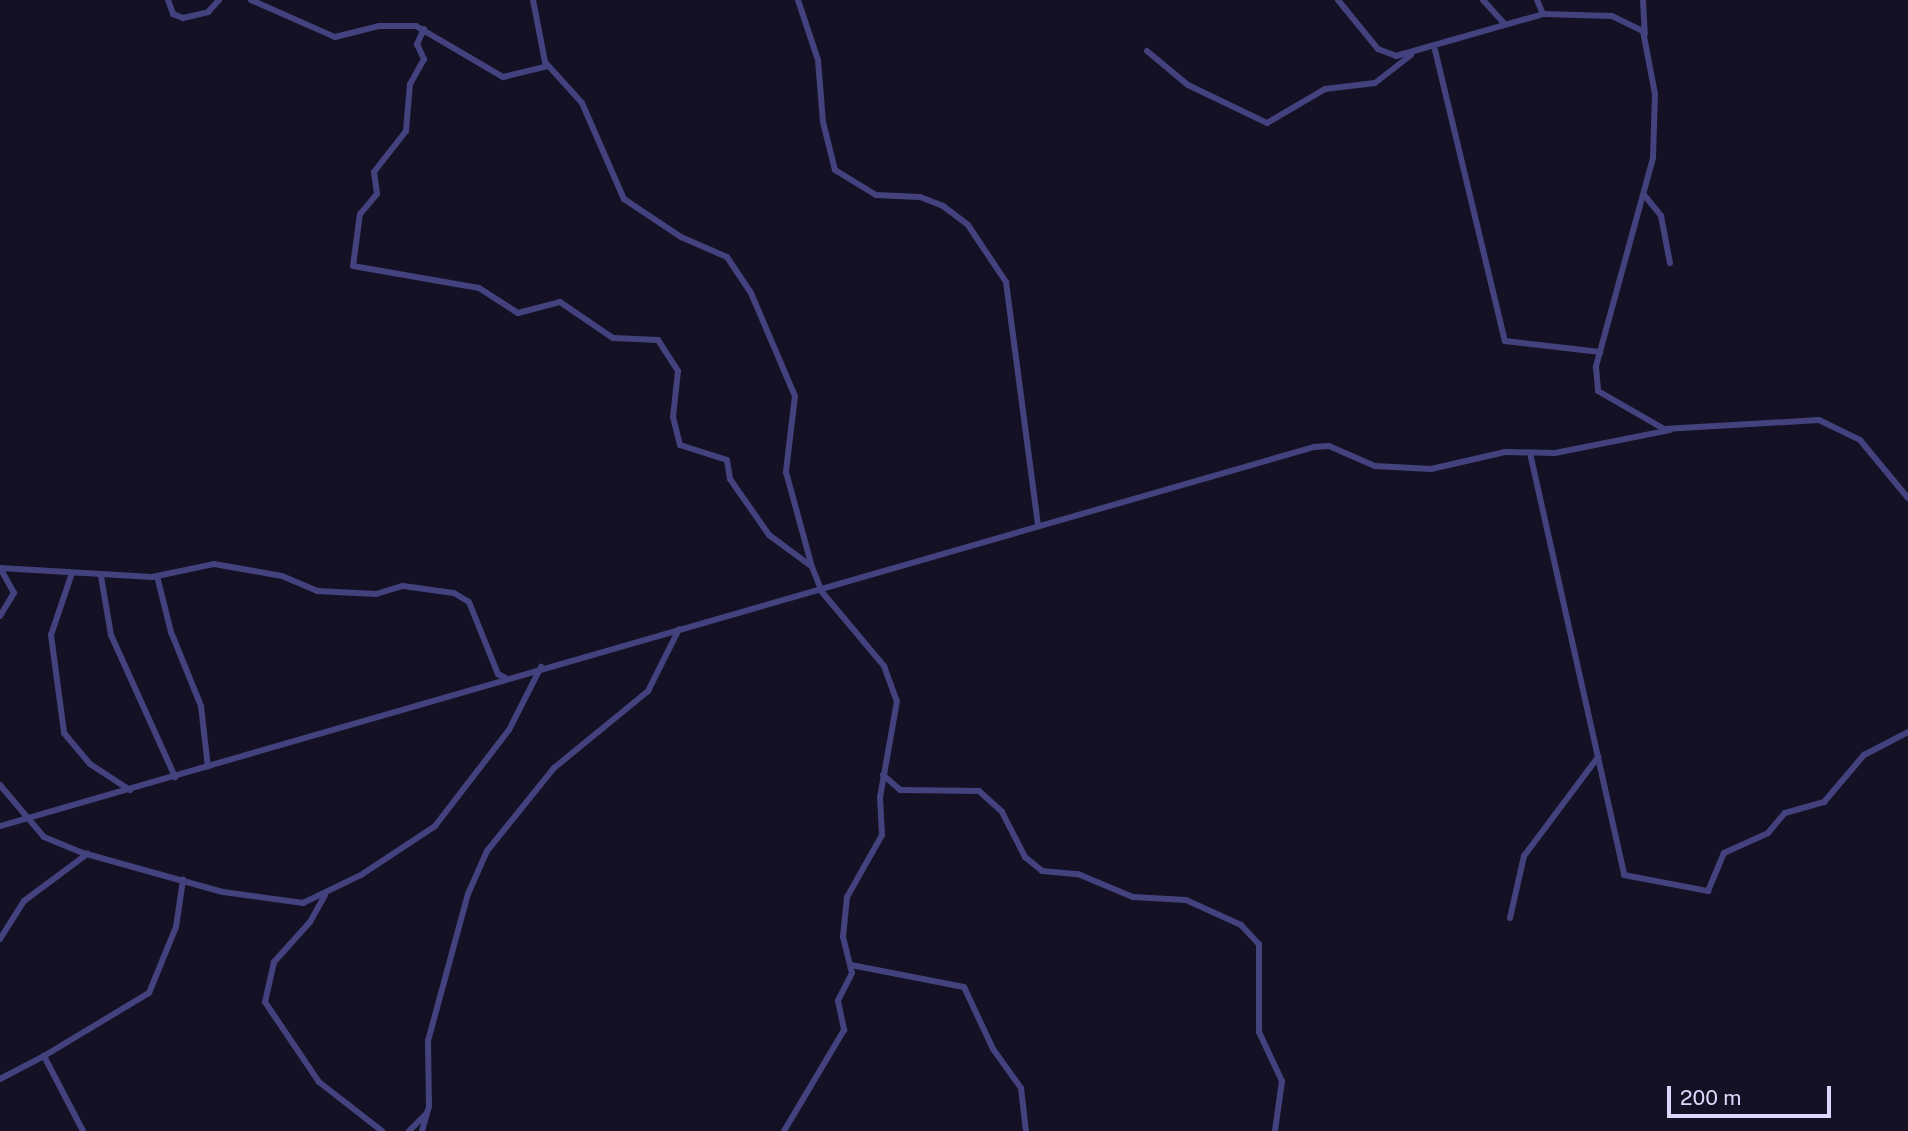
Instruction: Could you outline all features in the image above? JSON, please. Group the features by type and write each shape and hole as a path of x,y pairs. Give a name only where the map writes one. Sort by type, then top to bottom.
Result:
{"street":[{"path":"168,0 173,14 183,18 208,12 219,0"},
{"path":"251,0 335,37 385,25 424,29 503,77 548,66"},
{"path":"533,0 548,66 582,103 624,199 681,237 727,257 751,293 795,396 786,471 812,567 822,592 891,681 898,712 883,775 880,843 847,897 843,937 851,965 838,1001 842,1035 784,1131"},
{"path":"798,0 819,62 831,166 870,193 923,197 943,206 968,225 1006,282 1038,526"},
{"path":"1338,0 1378,50 1412,55 1434,50 1504,23 1543,14 1612,16 1645,34"},
{"path":"1483,0 1504,23"},
{"path":"1537,0 1543,14"},
{"path":"1643,0 1656,111 1645,196 1594,379 1601,394 1642,421 1670,430"},
{"path":"424,29 417,44 425,59 410,84 406,131 374,172 376,197 360,214 353,266 479,288 518,313 560,302 613,338 658,340 678,371 673,417 679,443 727,460 730,479 769,535 812,567"},
{"path":"1434,50 1505,341 1600,352"},
{"path":"1147,51 1188,85 1266,123 1325,89 1375,83 1412,55"},
{"path":"1645,196 1661,216 1670,263"},
{"path":"0,826 176,777 541,667 822,592 1038,526 1321,446 1365,464 1431,469 1505,452 1530,453 1670,430 1819,420 1860,440 1908,498"},
{"path":"1530,453 1623,874 1699,893 1714,886 1724,853 1768,833 1784,813 1824,802 1864,755 1908,732"},
{"path":"0,616 13,597 2,570 101,576 157,576 214,564 282,576 317,591 376,594 403,586 454,593 469,602 498,674 506,678"},
{"path":"72,573 51,635 64,733 92,765 130,790"},
{"path":"101,576 111,635 176,777"},
{"path":"157,576 171,632 202,709 208,767"},
{"path":"422,1131 427,1113 428,1041 468,894 487,851 554,768 649,691 679,629"},
{"path":"0,785 46,838 87,854 183,880 291,904 325,894 435,825 505,736 541,667"},
{"path":"1510,918 1520,863 1598,757"},
{"path":"883,775 900,790 979,791 1002,813 1029,862 1042,871 1078,874 1133,897 1186,901 1241,925 1259,944 1259,1032 1282,1081 1275,1131"},
{"path":"74,859 77,850"},
{"path":"0,939 24,901 74,859 87,854"},
{"path":"0,1079 149,993 176,927 183,880"},
{"path":"325,894 310,922 274,962 265,1002 319,1082 382,1131"},
{"path":"851,965 964,987 993,1049 1021,1088 1026,1131"},
{"path":"44,1056 83,1131"},
{"path":"410,1131 427,1113"}]}
